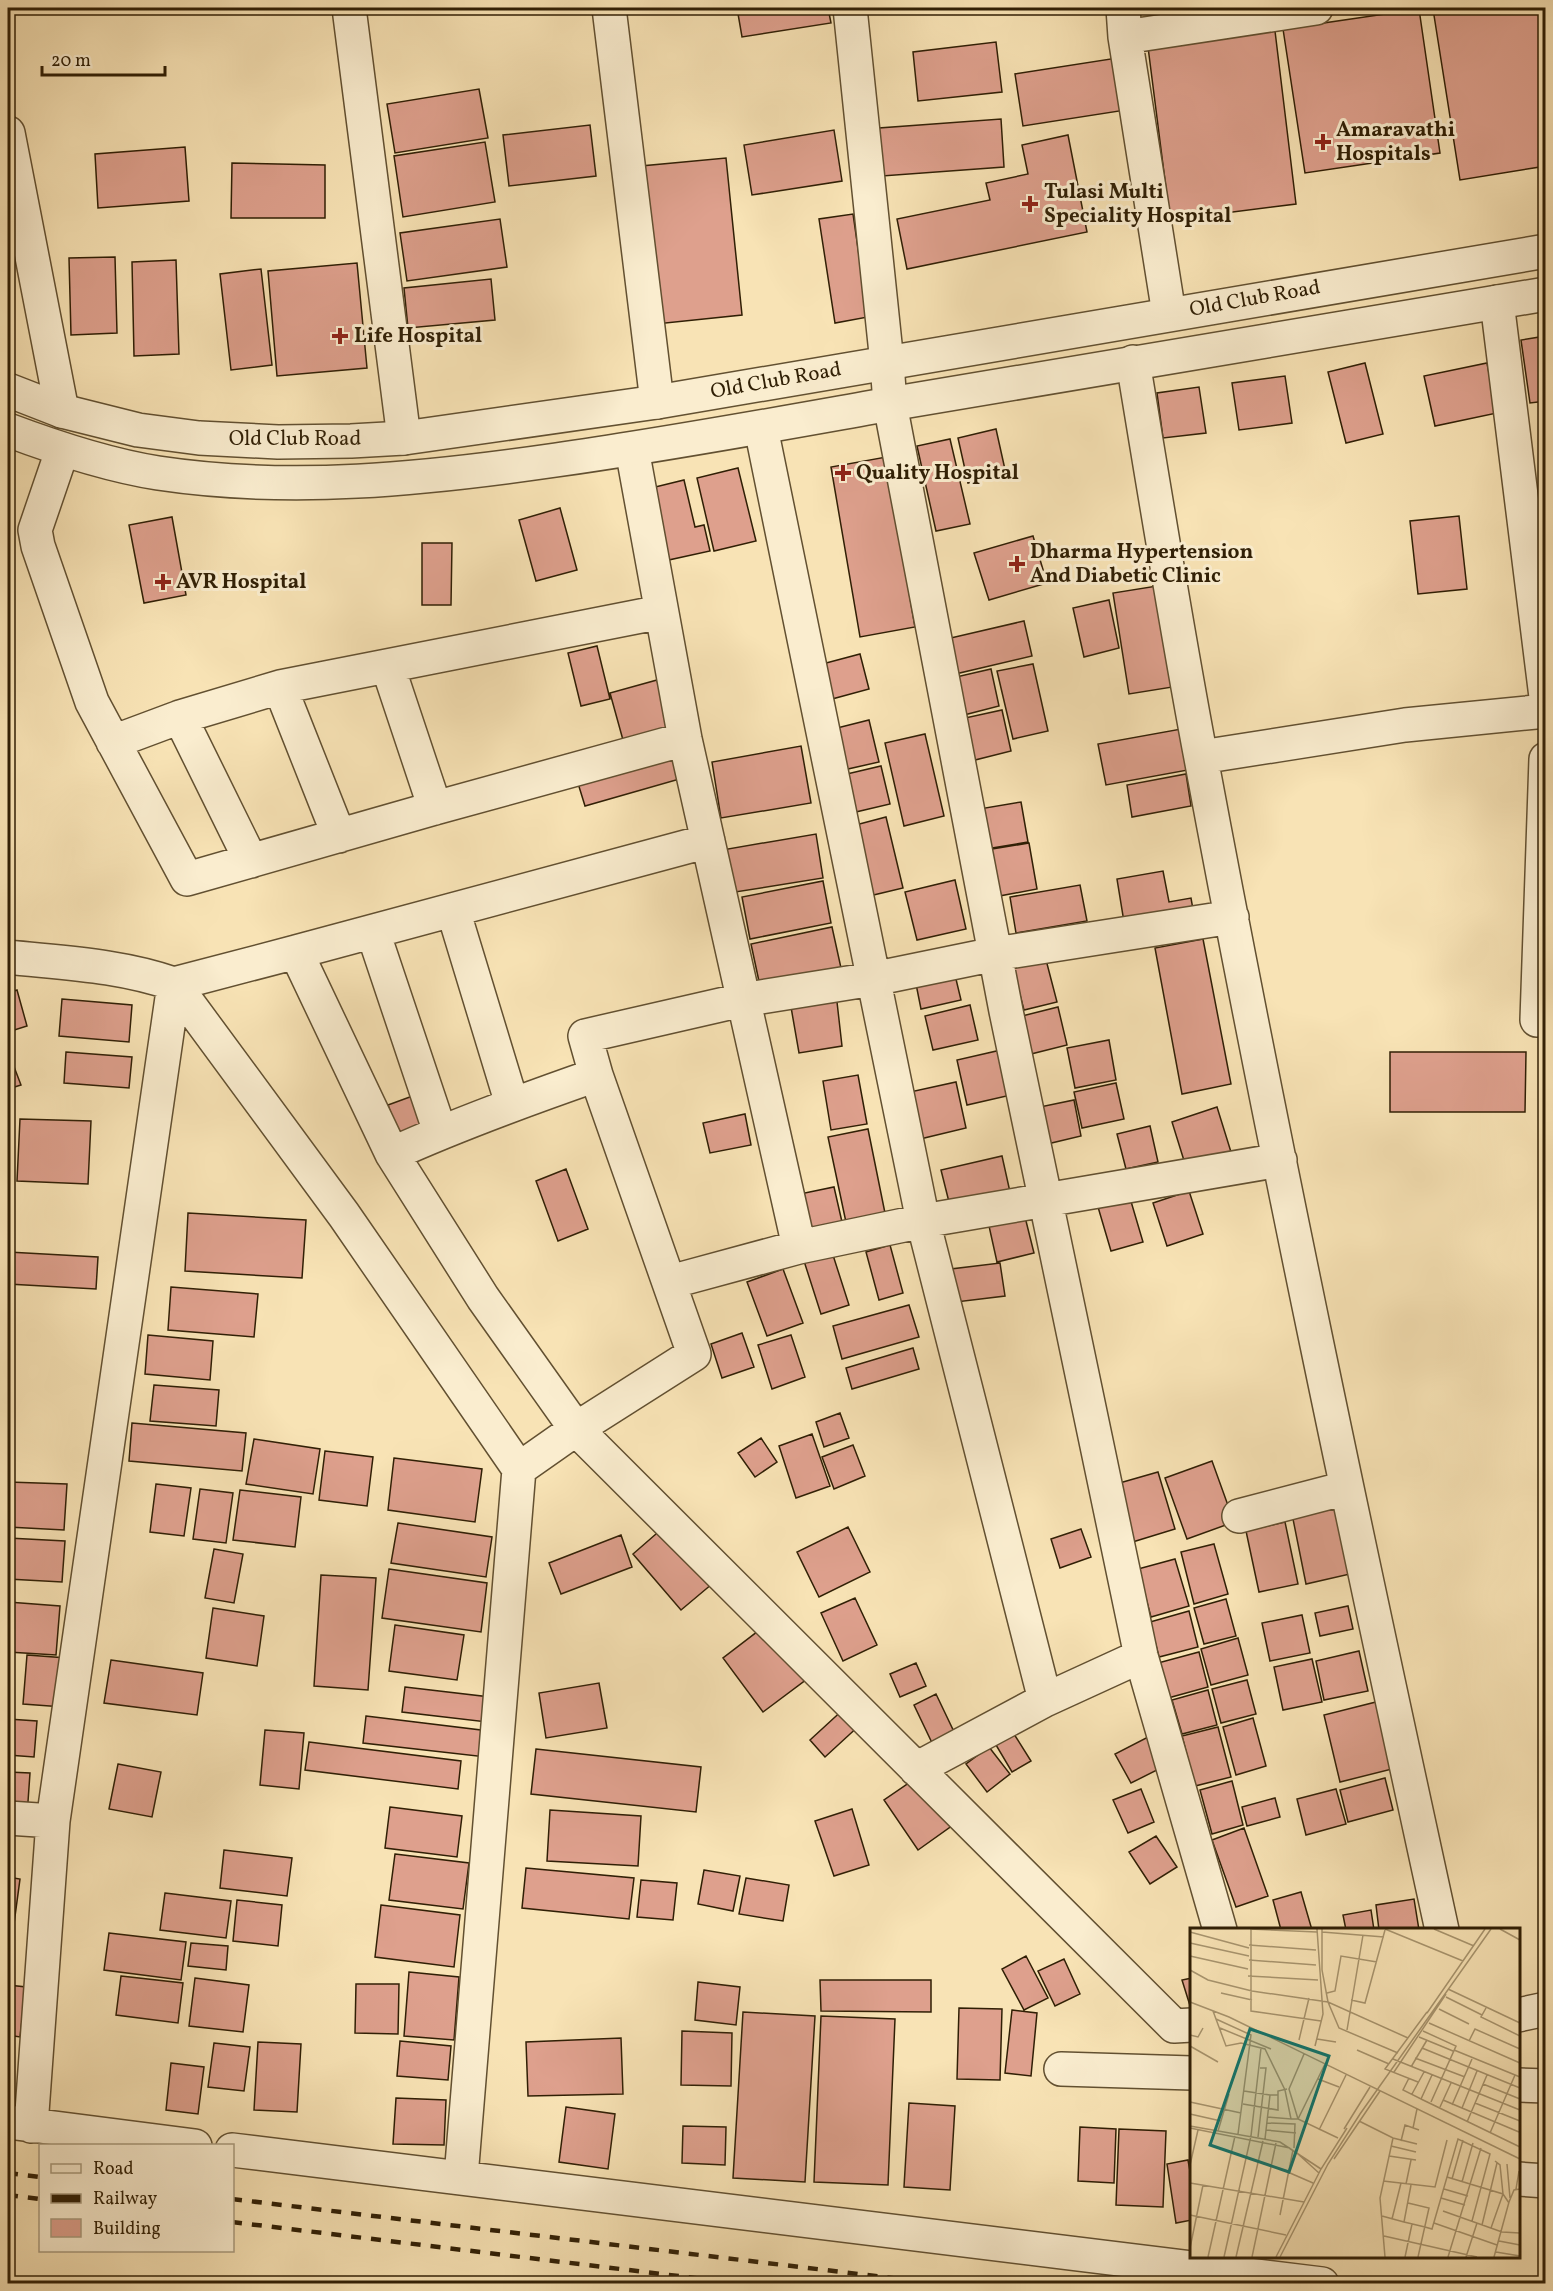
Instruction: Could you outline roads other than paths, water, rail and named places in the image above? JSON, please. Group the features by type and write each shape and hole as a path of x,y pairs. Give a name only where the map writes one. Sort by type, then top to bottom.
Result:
{"street":[{"path":"350,8 404,438"},
{"path":"609,8 657,402"},
{"path":"850,8 890,404 995,954 1141,1656 1220,1928"},
{"path":"1169,314 1124,22 1316,8"},
{"path":"8,133 62,411"},
{"name":"Old Club Road","path":"8,390 62,411 138,430 199,438 278,442 404,438 657,402 1545,251"},
{"name":"Old Club Road","path":"8,430 62,451 155,473 213,479 338,483 470,473 761,428 1133,362 1545,294"},
{"path":"1497,302 1533,491 1545,696"},
{"path":"1133,362 1200,757 1346,1488 1442,1928"},
{"path":"761,428 923,1221 1045,1700"},
{"path":"632,449 685,740 799,1247"},
{"path":"62,451 35,530 38,546 92,702 187,879 685,740"},
{"path":"113,742 180,717 280,687 661,612"},
{"path":"388,667 435,808"},
{"path":"280,687 339,836"},
{"path":"1200,757 1405,725 1545,711"},
{"path":"180,717 251,861"},
{"path":"1537,1020 1545,759"},
{"path":"174,984 708,841"},
{"path":"453,910 512,1104"},
{"path":"519,1469 576,1429 694,1354 596,1075 585,1036 742,1000 873,979 995,954 1232,917"},
{"path":"373,932 440,1132"},
{"path":"296,952 392,1154 483,1298 576,1429 1174,2026 1190,2025"},
{"path":"8,957 117,969 146,974 174,984 344,1215 519,1469 461,2177"},
{"path":"174,984 53,1821 19,2124 187,2144"},
{"path":"392,1154 440,1132 512,1104 596,1075"},
{"path":"670,1282 799,1247 923,1221 1280,1160"},
{"path":"1239,1516 1346,1488"},
{"path":"916,1769 1045,1700 1141,1656"},
{"path":"8,1818 53,1821"},
{"path":"1520,2015 1545,2009"},
{"path":"1061,2069 1190,2073"},
{"path":"1520,2085 1545,2086"},
{"path":"234,2150 1322,2283"},
{"path":"1520,2179 1545,2181"}],"railway":[{"path":"8,2173 39,2177"},
{"path":"8,2195 39,2199"},
{"path":"234,2199 942,2284"},
{"path":"234,2222 744,2284"}],"place":[{"name":"Amaravathi Hospitals","path":"1323,142"},
{"name":"Tulasi Multi Speciality Hospital","path":"1030,204"},
{"name":"Life Hospital","path":"340,336"},
{"name":"Quality Hospital","path":"843,473"},
{"name":"Dharma Hypertension And Diabetic Clinic","path":"1017,564"},
{"name":"AVR Hospital","path":"163,582"}]}
